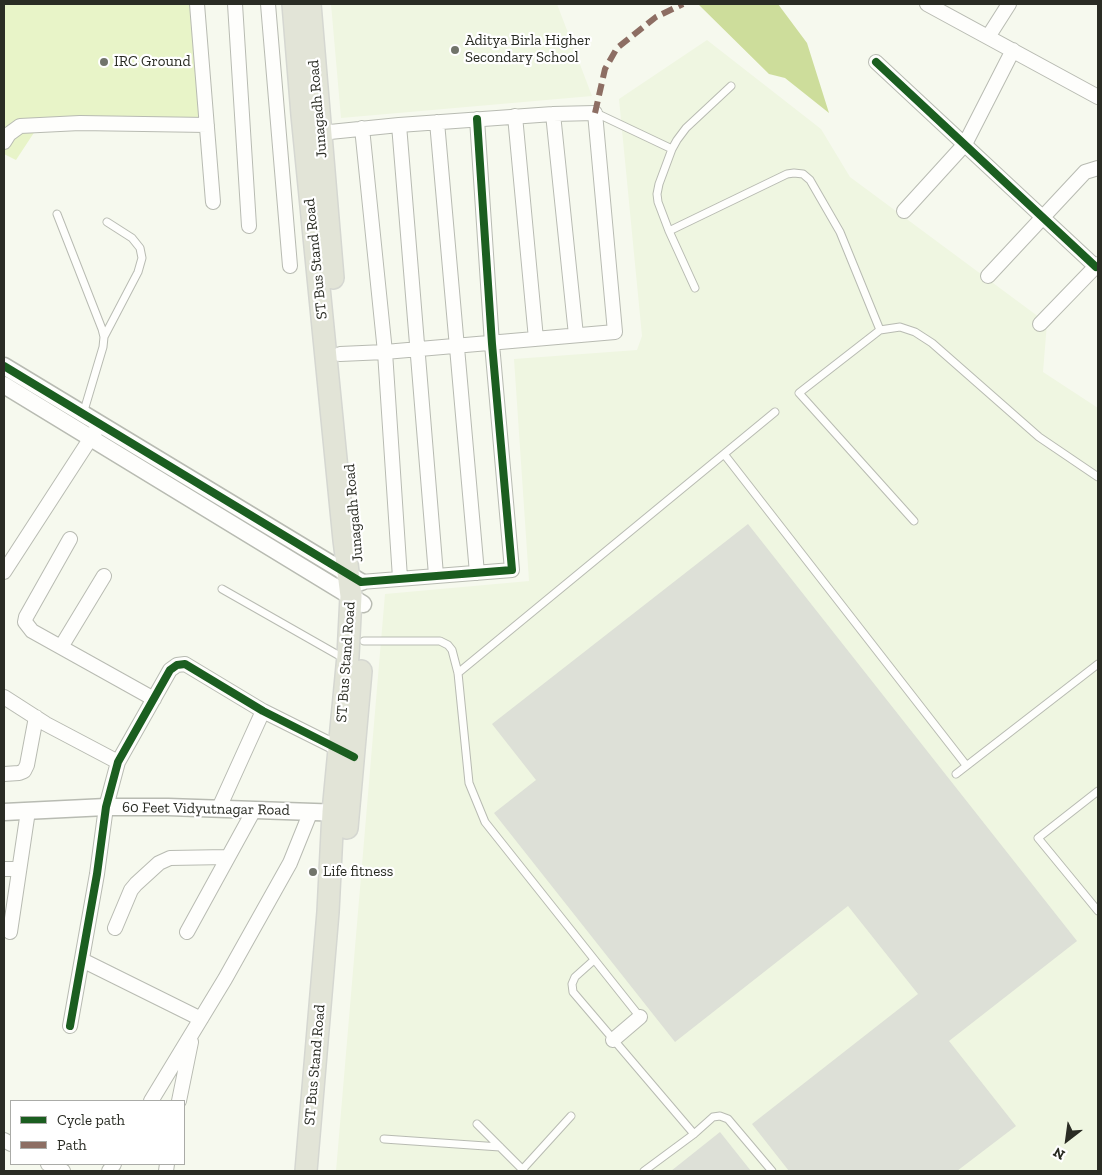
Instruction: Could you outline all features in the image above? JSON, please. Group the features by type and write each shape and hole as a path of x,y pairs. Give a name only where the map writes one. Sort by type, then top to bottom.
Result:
{"main road":[{"name":"ST Bus Stand Road","path":"293,4 302,116 344,540 356,589 348,661 346,753 328,912 306,1171"},
{"name":"Junagadh Road","path":"310,4 340,354 356,589 364,641 346,753"},
{"path":"318,1171 340,813"}],"street":[{"path":"196,4 213,202"},
{"path":"235,4 249,226"},
{"path":"268,4 290,266"},
{"path":"927,4 1098,97"},
{"path":"988,37 1009,4"},
{"path":"904,210 965,144 1013,50"},
{"path":"876,62 1097,265 1040,324"},
{"path":"320,133 515,116 595,113 615,332 536,338 492,344 340,354"},
{"path":"554,114 576,335"},
{"path":"515,116 536,338"},
{"path":"4,385 91,439 356,589 400,578 512,570 492,344 477,119"},
{"path":"437,122 478,573"},
{"path":"4,142 8,134 20,126 80,123 207,125"},
{"path":"399,125 436,575"},
{"path":"362,128 385,352 400,578"},
{"path":"988,276 1085,172 1098,168"},
{"path":"5,371 100,424 356,589"},
{"path":"4,572 100,424"},
{"path":"70,539 26,617 25,622 32,631 154,699"},
{"path":"61,647 104,576"},
{"path":"70,1026 97,874 106,807 118,762 170,670 177,664 185,664 263,711 346,753"},
{"path":"4,697 102,755 118,762"},
{"path":"219,808 263,711"},
{"path":"4,774 24,771 27,765 36,717"},
{"name":"60 Feet Vidyutnagar Road","path":"4,812 106,807 219,808 340,813"},
{"path":"187,932 254,810"},
{"path":"10,932 28,811"},
{"path":"152,1100 226,979 290,864 310,811"},
{"path":"115,928 131,890 159,863 170,858 227,857"},
{"path":"4,869 19,869"},
{"path":"82,960 201,1019"},
{"path":"613,1040 640,1017"},
{"path":"180,1100 193,1032"},
{"path":"50,1165 63,1171"}],"lane":[{"path":"695,288 669,231 658,202 657,194 672,150 686,128 731,86"},
{"path":"595,113 672,150"},
{"path":"669,231 787,174 803,174 810,180 840,232 880,330"},
{"path":"57,214 104,337"},
{"path":"83,414 104,337 138,272 142,258 140,248 132,238 107,222"},
{"path":"914,521 799,393 880,330 900,327 923,337 1039,437 1098,477"},
{"path":"458,673 776,412"},
{"path":"724,454 966,766"},
{"path":"222,589 348,661"},
{"path":"364,641 440,641 448,645 452,650 458,673 469,783 484,822 640,1017"},
{"path":"956,774 1098,664"},
{"path":"1098,791 1038,838 1098,912"},
{"path":"594,960 575,977 572,984 573,992 694,1134"},
{"path":"477,1124 523,1170 571,1116"},
{"path":"644,1171 694,1134 713,1117 720,1116 728,1119 772,1171"},
{"path":"384,1139 500,1147"}],"shaded area":[{"name":"IRC Ground","path":"4,4 200,4 209,120 41,122 16,160 4,154"},
{"name":"Aditya Birla Higher Secondary School","path":"331,4 557,4 592,96 341,118"},
{"path":"698,4 778,4 807,43 829,113 785,78 769,74"},
{"path":"707,40 821,129 850,177 1047,323 1043,372 1098,408 1098,1171 336,1171 385,594 529,581 514,359 637,350 642,336 619,99"}],"building":[{"path":"748,524 1077,941 949,1041 1016,1126 957,1171 789,1171 752,1124 918,994 848,906 675,1042 494,813 536,780 492,724"},
{"path":"720,1132 751,1171 671,1171"}],"marked path":[{"path":"595,113 605,69 617,48 656,17 683,4"}],"cycle path":[{"path":"876,62 1096,267"},
{"path":"4,366 361,582 512,570 492,344 477,119"},
{"path":"70,1026 97,874 106,807 118,762 170,670 177,665 185,664 263,711 354,757"}],"place":[{"name":"Aditya Birla Higher Secondary School","path":"455,50"},
{"name":"IRC Ground","path":"104,62"},
{"name":"Life fitness","path":"313,872"}]}
